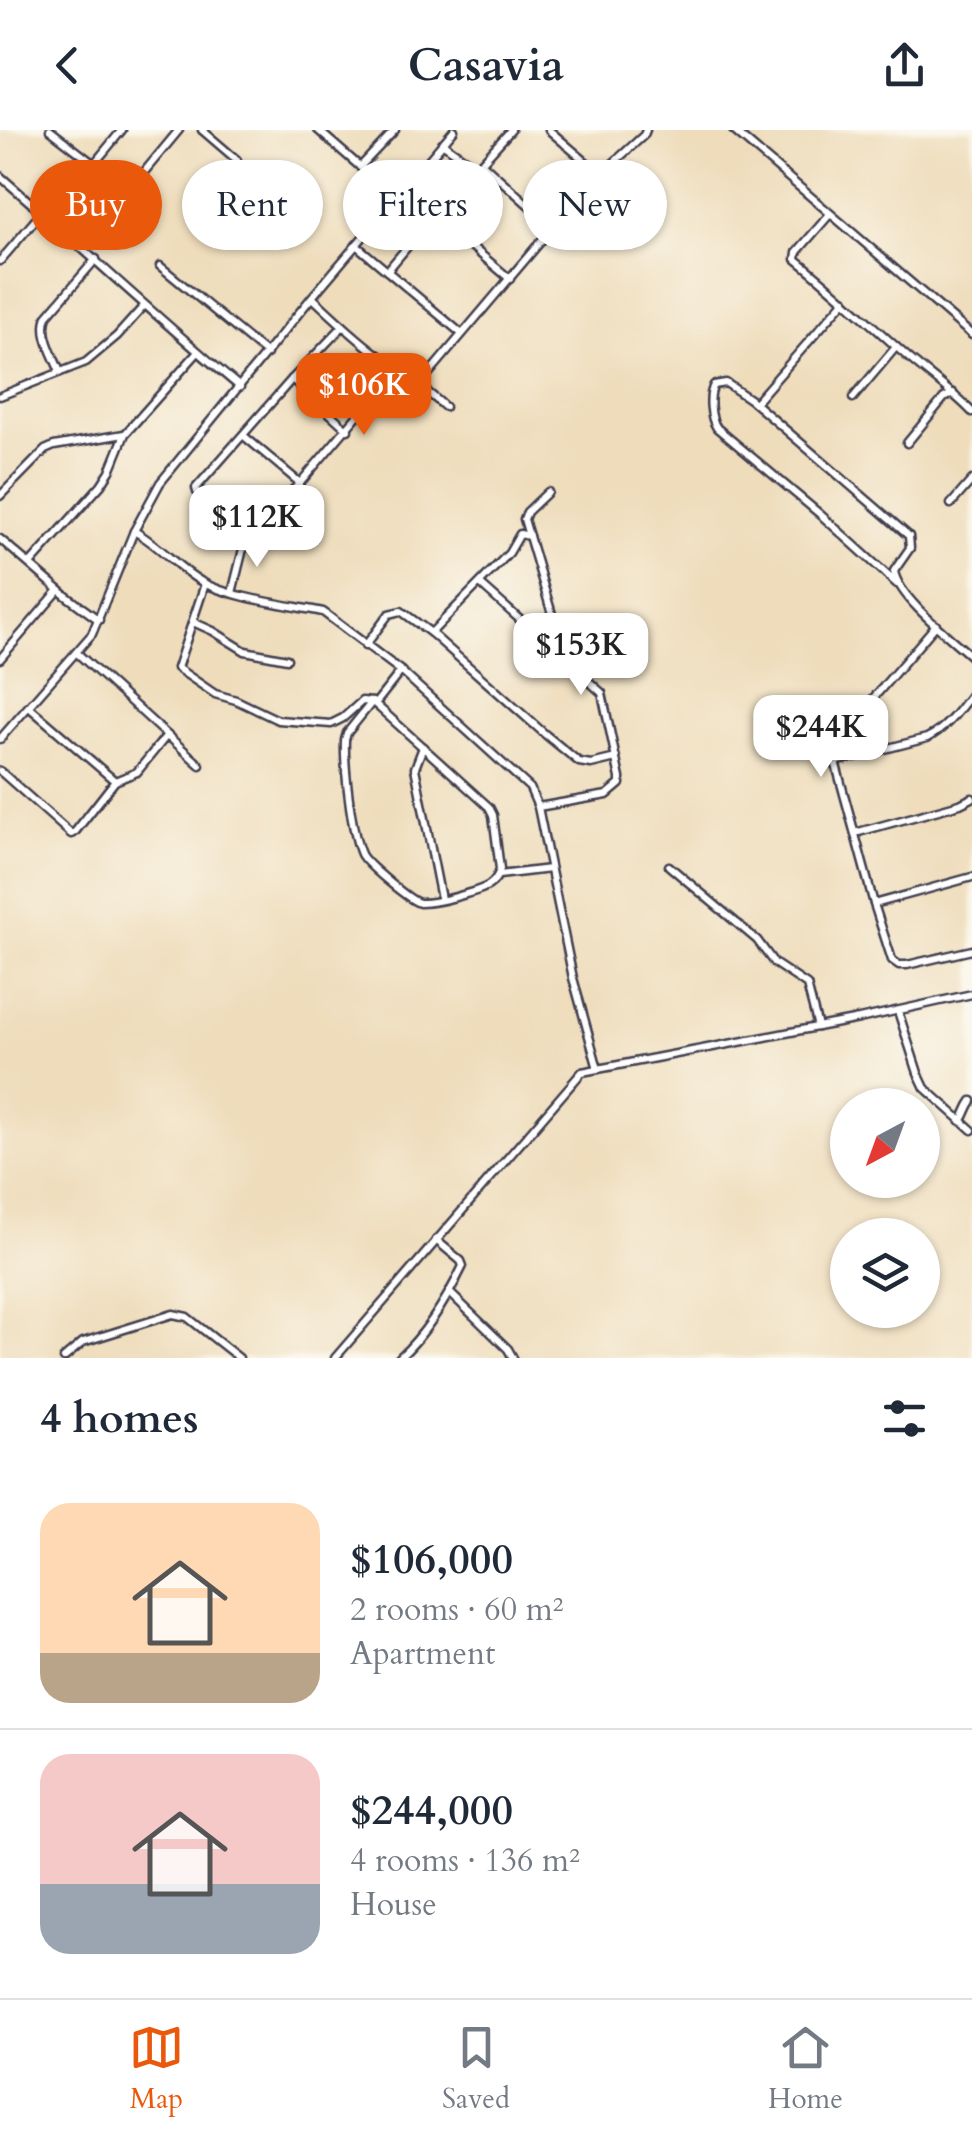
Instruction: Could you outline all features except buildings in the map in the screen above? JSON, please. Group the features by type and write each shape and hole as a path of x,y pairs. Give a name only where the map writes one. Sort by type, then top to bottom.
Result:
{"street":[{"path":"50,130 89,160"},
{"path":"97,160 122,130"},
{"path":"155,160 179,130"},
{"path":"202,130 236,160"},
{"path":"318,130 352,160"},
{"path":"367,160 395,130"},
{"path":"428,160 454,130"},
{"path":"485,160 511,130"},
{"path":"551,130 584,160"},
{"path":"617,160 646,130"},
{"path":"732,130 972,334"},
{"path":"442,143 470,160"},
{"path":"0,176 30,202"},
{"path":"503,185 523,202"},
{"path":"830,214 795,257 972,412"},
{"path":"0,261 30,226"},
{"path":"86,250 144,306 240,387"},
{"path":"0,739 76,653 99,620 134,531 160,483 352,250"},
{"path":"362,250 462,334"},
{"path":"387,271 404,250"},
{"path":"476,250 510,279"},
{"path":"420,384 535,250"},
{"path":"60,372 44,324 96,259"},
{"path":"160,266 267,354"},
{"path":"312,297 446,407"},
{"path":"755,403 845,300"},
{"path":"0,394 86,362 144,306"},
{"path":"246,537 196,490 343,326"},
{"path":"852,398 896,347"},
{"path":"30,564 101,485 125,434 198,352"},
{"path":"232,593 246,537 348,430 398,368"},
{"path":"292,379 348,430"},
{"path":"897,584 894,571 910,548 909,536 755,403 726,383 714,385 711,395 715,426 850,540 972,658"},
{"path":"944,386 944,398"},
{"path":"907,443 944,398 954,393"},
{"path":"0,496 45,450 125,434"},
{"path":"244,436 300,483"},
{"path":"950,504 972,480"},
{"path":"548,492 525,515 565,658"},
{"path":"134,531 205,584 323,612 337,620 365,646 402,671 530,788 538,807 573,978 598,1069"},
{"path":"432,633 509,554 520,534 529,536"},
{"path":"2,544 99,620"},
{"path":"205,584 177,668 216,694 278,720 336,722 362,701 374,703 489,807 500,860 499,876"},
{"path":"480,584 602,693 620,784 612,792 538,807"},
{"path":"0,659 59,590"},
{"path":"365,646 392,612 402,611 580,762 591,764 616,758"},
{"path":"192,622 245,651 288,659"},
{"path":"936,625 833,748 891,958 899,965 972,950"},
{"path":"76,653 200,765"},
{"path":"402,671 347,734 351,806 362,854 420,903 488,887 499,876 550,869"},
{"path":"836,762 937,733 972,693"},
{"path":"28,706 115,781"},
{"path":"0,772 71,834 115,781 138,772 168,735"},
{"path":"423,747 416,768 442,899"},
{"path":"854,833 972,798"},
{"path":"669,866 757,940 782,970 807,985 818,1027"},
{"path":"874,904 972,877"},
{"path":"336,1358 582,1072 972,994"},
{"path":"898,1011 922,1082 972,1130"},
{"path":"961,1121 972,1101"},
{"path":"399,1358 410,1349 450,1293 463,1266 436,1240"},
{"path":"450,1293 513,1358"},
{"path":"64,1358 84,1342 178,1314 238,1358"},
{"path":"410,1349 419,1358"}]}
